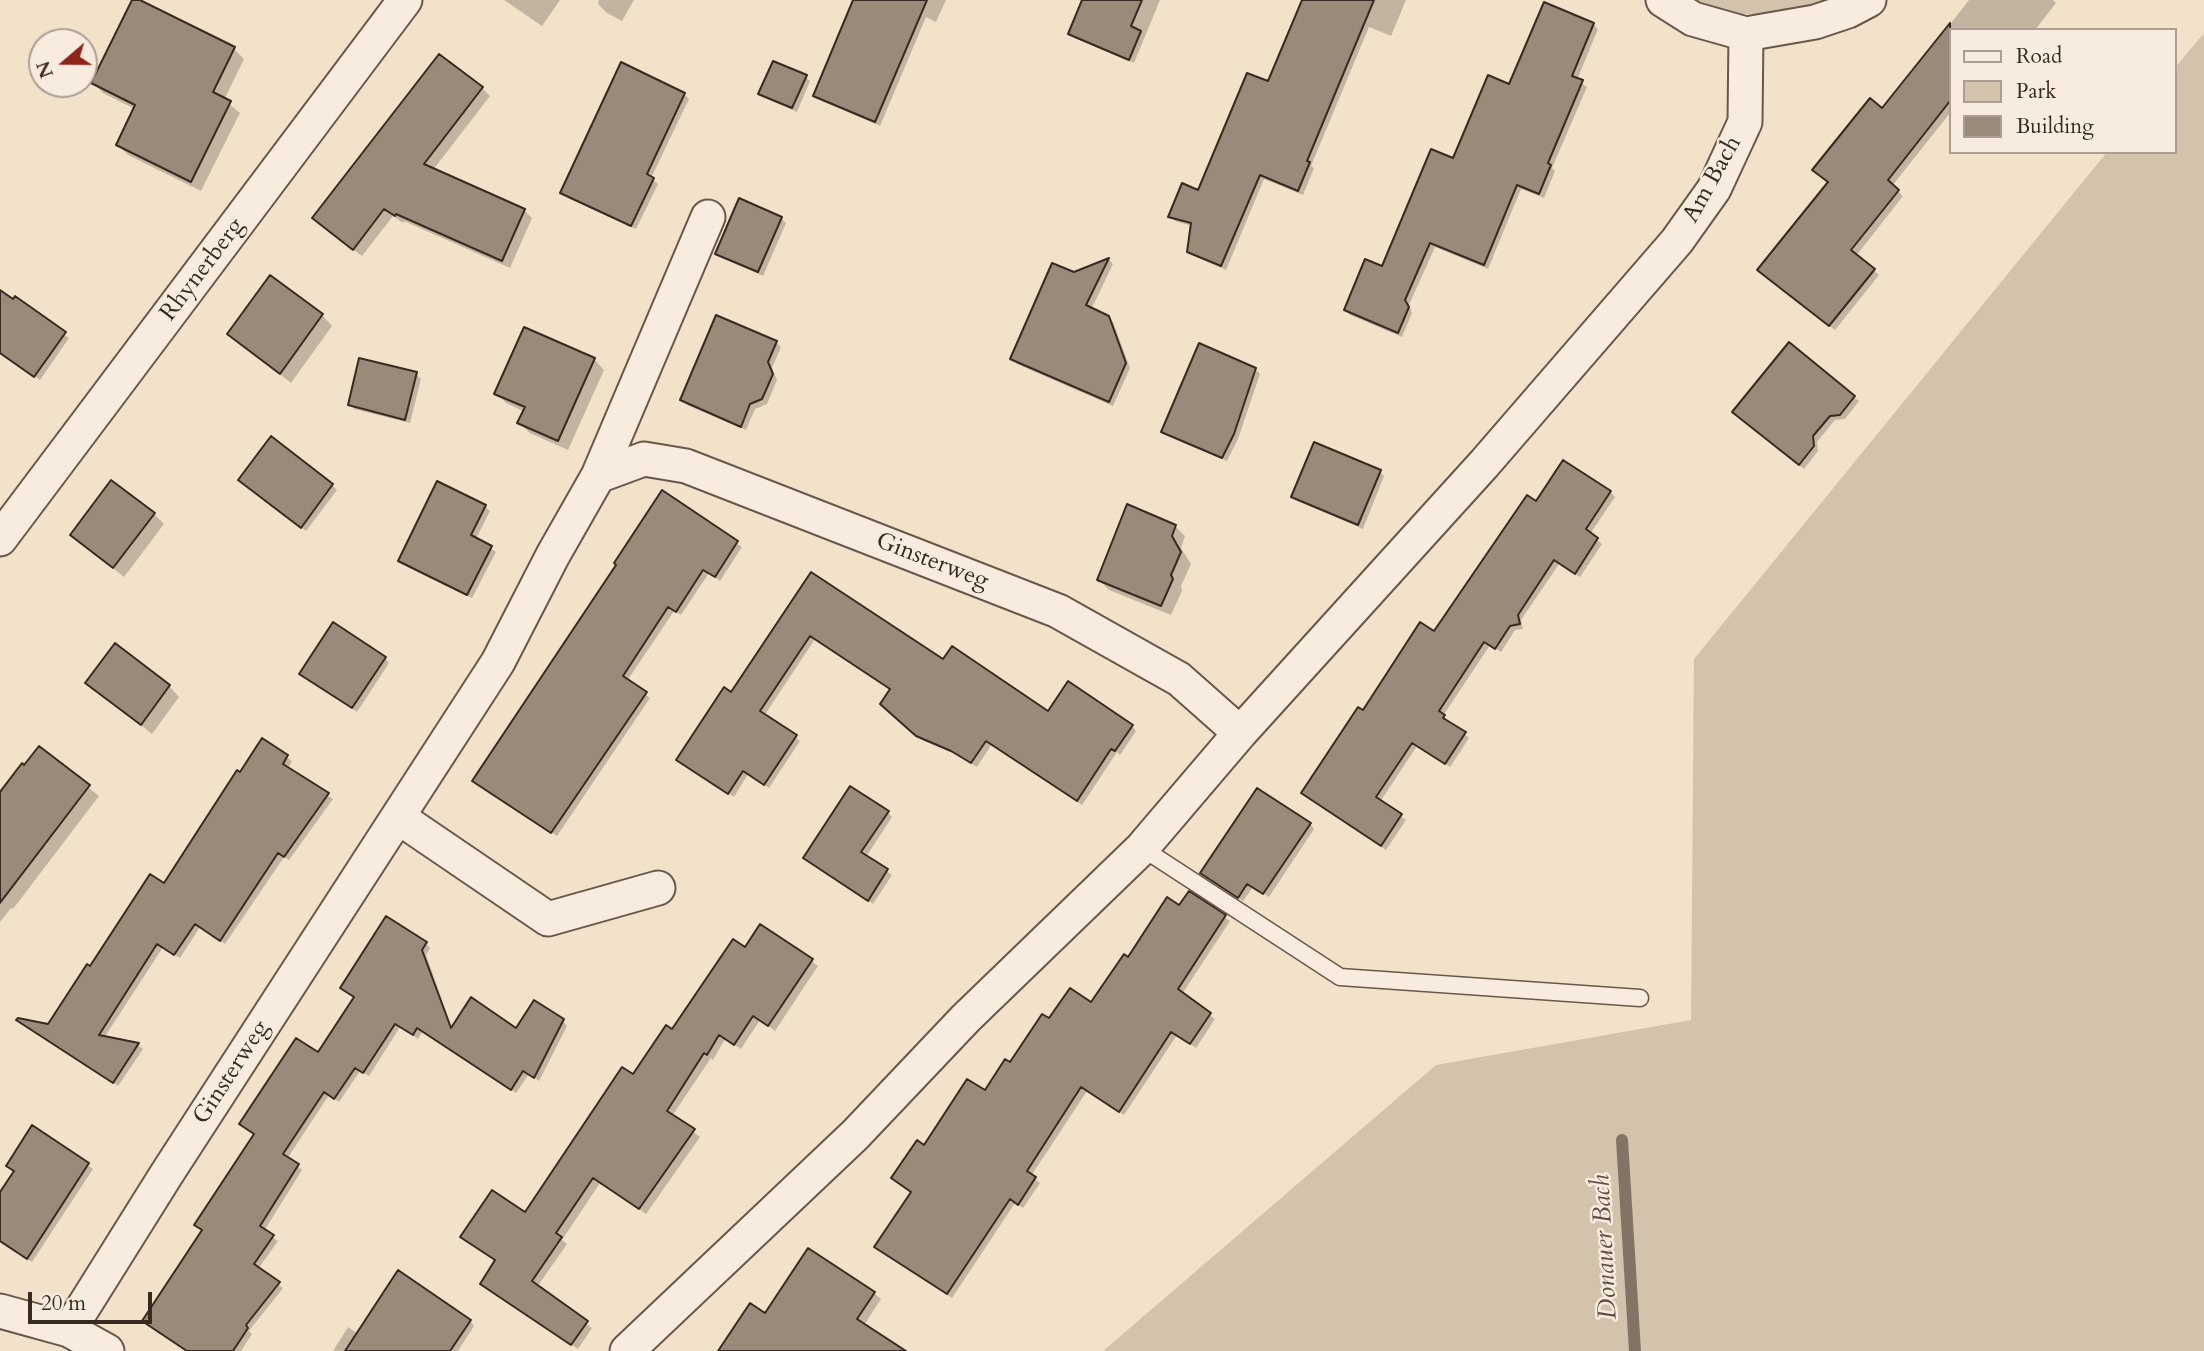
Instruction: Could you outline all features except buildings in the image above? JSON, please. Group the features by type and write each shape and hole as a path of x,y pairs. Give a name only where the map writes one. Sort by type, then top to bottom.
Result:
{"street":[{"name":"Rhynerberg","path":"0,539 405,0"},
{"path":"1663,0 1693,19 1746,34 1815,23 1869,0"},
{"name":"Am Bach","path":"626,1351 855,1135 967,1018 1142,848 1240,733 1484,464 1677,241 1714,188 1745,122 1746,34"},
{"name":"Ginsterweg","path":"69,1330 166,1175 498,662 553,555 598,476 708,216"},
{"name":"Ginsterweg","path":"598,476 644,459 686,466 1058,611 1179,679 1240,733"},
{"path":"398,817 548,919 658,888"},
{"path":"0,1311 69,1330 107,1351"}],"lane":[{"path":"1142,848 1340,977 1640,998"}],"green space":[{"path":"1696,0 1828,0 1773,14 1734,14"},
{"path":"2204,33 2204,1351 1103,1351 1436,1065 1691,1020 1694,659 2105,154 2176,154 2176,67"}],"waterway":[{"name":"Donauer Bach","path":"1622,1140 1635,1351"}]}
